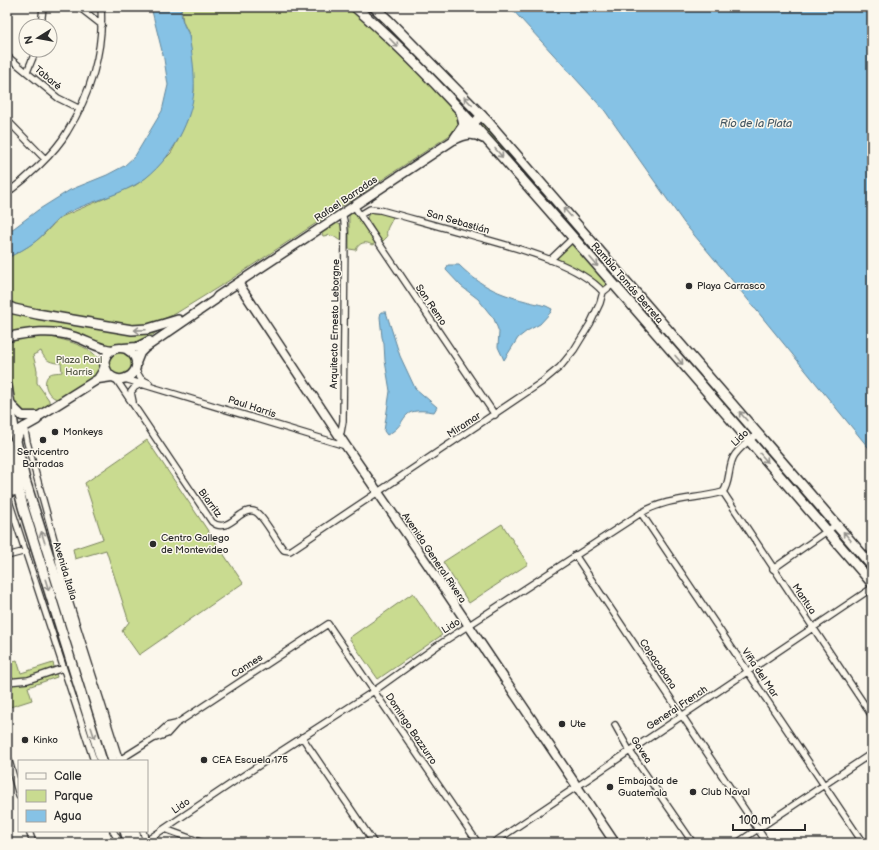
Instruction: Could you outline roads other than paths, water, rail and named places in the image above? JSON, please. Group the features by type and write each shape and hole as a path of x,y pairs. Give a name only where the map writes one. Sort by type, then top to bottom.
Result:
{"main road":[{"name":"Rambla Tomás Berreta","path":"355,7 380,28 473,124 872,583"},
{"name":"Rambla Tomás Berreta","path":"374,7 482,115 872,566"},
{"path":"380,28 388,20"},
{"path":"454,138 464,125 461,111"},
{"name":"Rafael Barradas","path":"125,379 133,373 138,358 143,350 215,300 218,296 454,138 473,124 482,115"},
{"path":"473,124 478,122 483,123 508,151 522,161"},
{"path":"454,138 466,134 472,134 486,139"},
{"path":"576,241 588,236"},
{"name":"Avenida General Rivera","path":"238,284 338,435 615,843"},
{"name":"Rafael Barradas","path":"113,350 133,348 144,344 214,296 218,296"},
{"path":"7,306 37,314 132,330 148,330 178,320"},
{"path":"10,338 42,332 61,333 76,337 101,348 113,350"},
{"path":"10,338 42,334 61,336 79,343 99,354 105,364 107,372 114,378"},
{"path":"124,348 131,352 134,356 136,366"},
{"path":"11,442 24,426 36,420 39,416 98,379 104,370 107,355 113,350"},
{"path":"98,379 125,379"},
{"name":"Avenida Italia","path":"7,386 10,404 11,442 23,507 102,760"},
{"path":"10,404 24,419 24,426"},
{"path":"22,416 39,416"},
{"name":"Avenida Italia","path":"11,442 26,480 54,562 118,760"},
{"path":"7,475 16,501 23,507"},
{"path":"125,832 129,843"},
{"path":"135,832 143,843"}],"street":[{"path":"42,18 43,7"},
{"path":"79,7 102,25"},
{"path":"7,193 18,185 45,159 67,134 80,109 93,74 100,41 102,25 101,7"},
{"name":"Tabaré","path":"7,56 58,98 80,109"},
{"path":"27,72 33,58"},
{"path":"7,120 45,159"},
{"name":"San Remo","path":"354,206 495,415"},
{"name":"San Sebastián","path":"360,215 370,209 380,210 510,246 550,260 589,280 603,292"},
{"name":"Arquitecto Ernesto Leborgne","path":"338,435 341,432 343,421 345,233 342,213"},
{"path":"550,260 576,241"},
{"path":"603,292 613,284"},
{"name":"Miramar","path":"292,550 542,382 569,356 590,324 600,303 603,292"},
{"name":"Paul Harris","path":"136,366 141,379 152,386"},
{"name":"Biarritz","path":"114,378 212,522 218,526 224,526 246,512 254,511 258,513 284,550 292,550"},
{"name":"Paul Harris","path":"125,379 346,446"},
{"name":"Biarritz","path":"135,408 131,392 135,387 141,384"},
{"name":"Avenida Italia","path":"24,426 36,477 55,543 54,562"},
{"name":"Lido","path":"143,843 238,779 374,691 437,646 641,513 661,504 722,492 727,482 732,459 737,452 758,433"},
{"name":"Mantua","path":"722,492 872,716"},
{"path":"7,495 94,760"},
{"name":"Viña del Mar","path":"641,513 863,843"},
{"path":"773,569 837,524"},
{"path":"7,556 26,551"},
{"name":"Copacabana","path":"575,555 767,843"},
{"name":"General French","path":"493,843 872,588"},
{"name":"Cannes","path":"120,760 153,739 167,734 176,724 328,624"},
{"name":"Domingo Bazzurro","path":"328,624 478,843"},
{"path":"7,682 28,680 64,668"},
{"name":"Gavea","path":"615,725 630,750 693,843"},
{"path":"302,737 374,843"},
{"path":"738,843 872,753"},
{"path":"7,754 18,792"},
{"path":"165,828 203,843"},
{"path":"29,832 33,843"},
{"path":"114,832 120,843"},
{"path":"143,832 143,843"}],"water":[{"path":"151,7 181,7 182,20 189,36 194,70 194,90 188,117 175,145 157,168 146,178 127,189 67,213 58,219 36,241 7,258 7,232 70,190 107,175 124,166 135,156 162,111 168,85 164,59"},
{"name":"Río de la Plata","path":"510,7 872,7 872,452 684,223 605,111"},
{"path":"448,265 459,265 479,282 509,296 546,306 552,309 551,312 540,324 518,338 504,360 498,347 499,332 494,319 478,299 461,286 446,270"},
{"path":"381,312 386,312 400,356 415,388 437,407 434,412 414,411 409,413 399,426 387,435 384,431 390,391 382,337"}],"place":[{"name":"Playa Carrasco","path":"689,286"},
{"name":"Monkeys","path":"55,432"},
{"name":"Servicentro Barradas","path":"43,440"},
{"name":"Centro Gallego de Montevideo","path":"153,544"},
{"name":"Ute","path":"562,724"},
{"name":"Kinko","path":"25,740"},
{"name":"CEA Escuela 175","path":"204,760"},
{"name":"Embajada de Guatemala","path":"610,787"},
{"name":"Club Naval","path":"693,792"}],"park label":[{"name":"Plaza Paul Harris","path":"79,366"}]}
